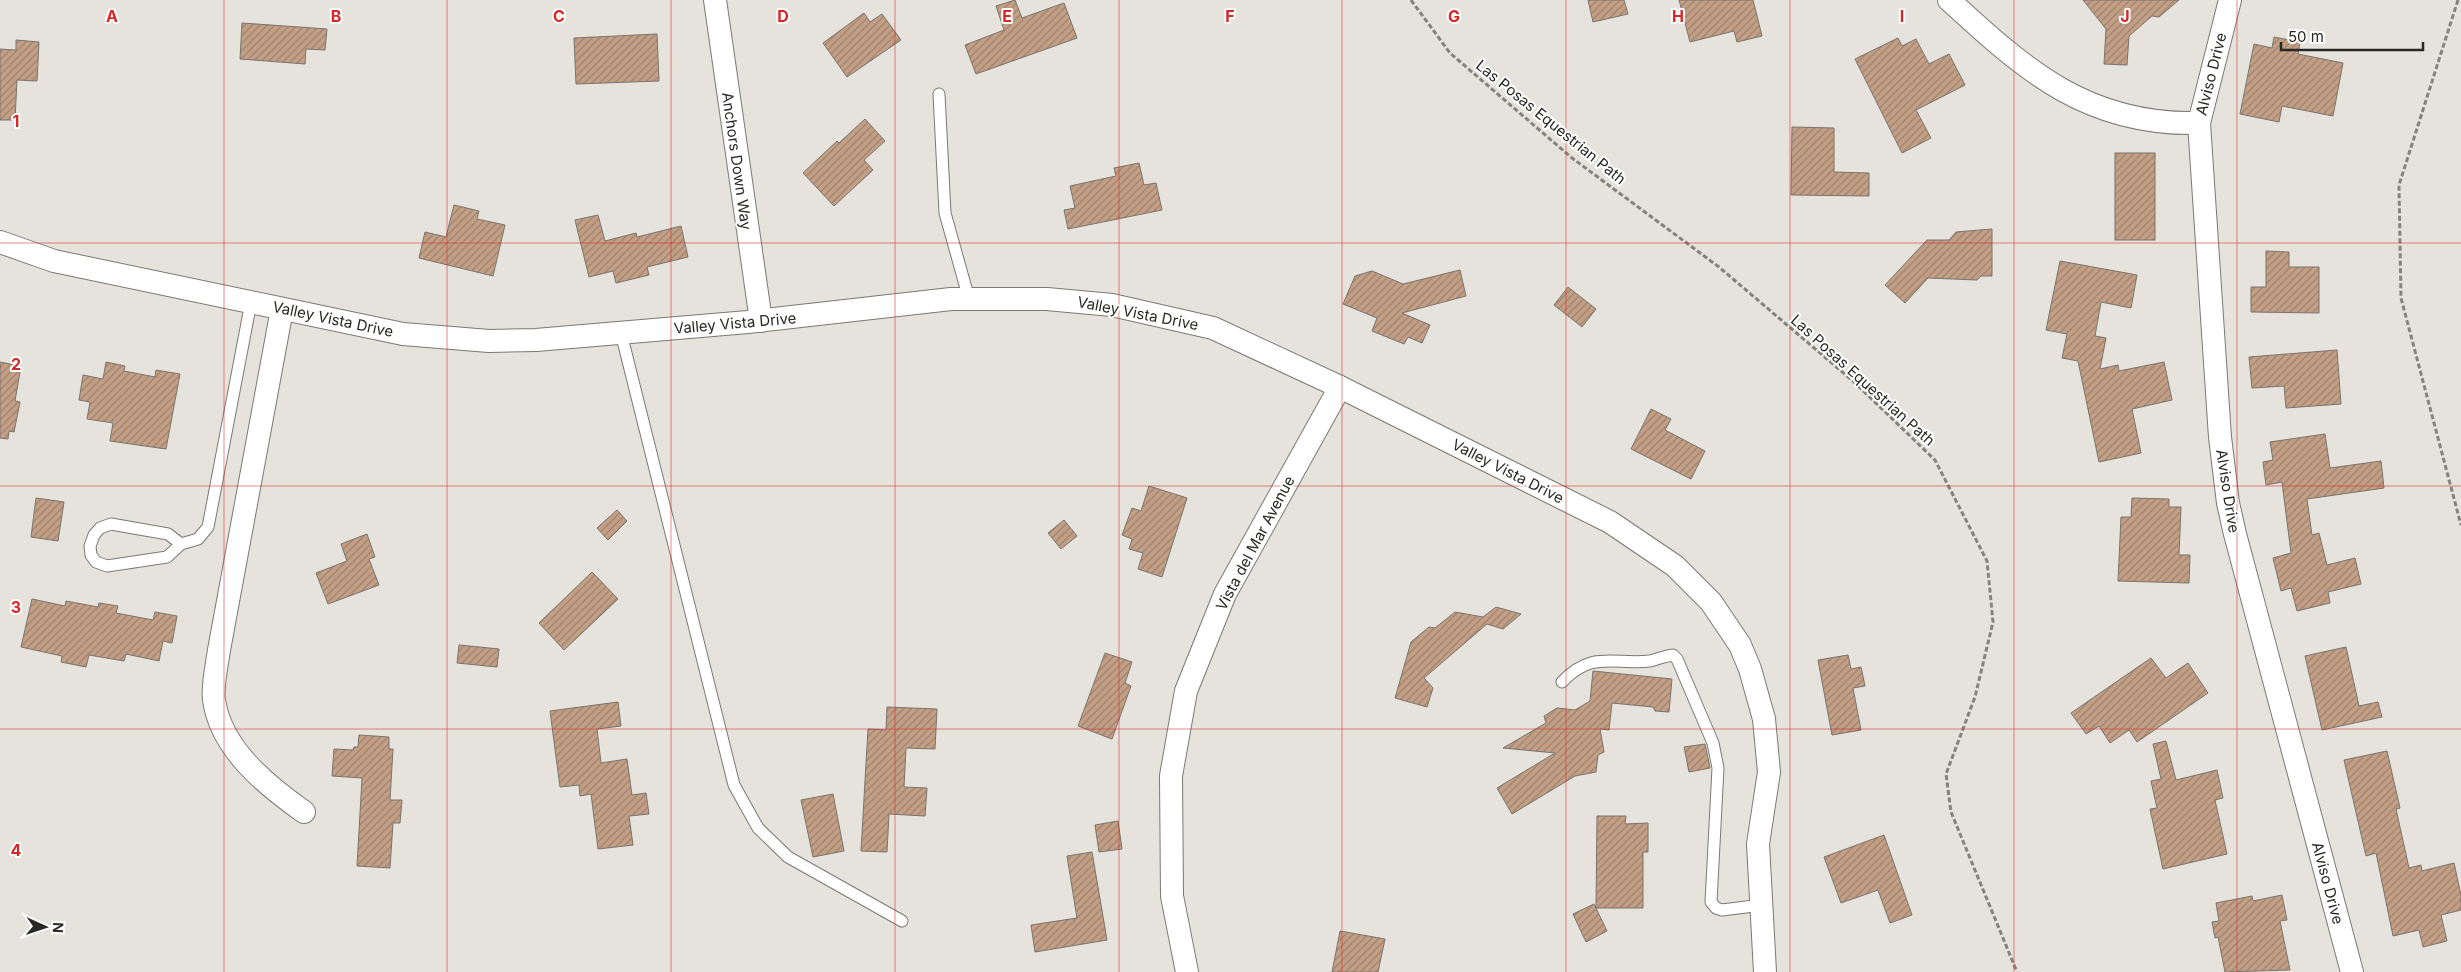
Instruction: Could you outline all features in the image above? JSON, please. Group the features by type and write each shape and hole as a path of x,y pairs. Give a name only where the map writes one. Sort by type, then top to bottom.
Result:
{"street":[{"name":"Anchors Down Way","path":"715,0 761,321"},
{"path":"1949,0 2037,74 2080,101 2118,115 2170,124 2199,123"},
{"name":"Alviso Drive","path":"2230,0 2199,123 2220,438 2228,503 2257,621 2280,700 2352,972"},
{"name":"Valley Vista Drive","path":"0,242 54,261 403,334 445,338 536,340 761,321 951,299 1081,301 1213,328 1340,387 1610,522 1675,566 1712,602 1727,623 1743,653 1758,693 1764,719 1769,772 1758,844 1765,972"},
{"path":"282,309 219,650 214,698 220,721 232,745 255,772 280,796 304,812"},
{"name":"Vista del Mar Avenue","path":"1187,972 1172,896 1171,796 1171,776 1186,691 1224,594 1340,387"}],"lane":[{"path":"940,94 945,213 969,299"},
{"path":"181,544 168,534 111,524 100,528 94,535 90,546 91,555 96,562 107,566 167,557 181,544 198,539 208,527 251,302"},
{"path":"621,333 734,785 758,828 788,857 902,921"},
{"path":"1562,682 1585,663 1614,660 1650,660 1673,656 1677,659 1710,734 1718,768 1711,902 1716,908 1722,910 1762,905"}],"path":[{"name":"Las Posas Equestrian Path","path":"1411,0 1450,53 1572,158 1719,267 1854,382 1935,460 1987,561 1993,622 1976,697 1946,774 1951,812 2017,972"},
{"path":"2458,0 2399,185 2401,298 2461,525"}],"building":[{"path":"1015,0 1022,18 1064,3 1077,38 976,74 965,45 1004,30 996,6"},
{"path":"1588,0 1624,0 1628,14 1593,22"},
{"path":"1679,0 1753,0 1762,36 1737,42 1734,31 1690,42"},
{"path":"2083,0 2179,0 2159,17 2152,16 2129,36 2127,65 2104,64 2106,29"},
{"path":"864,13 870,22 882,14 901,40 847,77 823,43"},
{"path":"242,23 327,29 325,50 306,49 305,64 240,59"},
{"path":"657,34 659,81 576,84 574,38"},
{"path":"2274,37 2300,42 2298,54 2343,63 2333,116 2282,106 2279,122 2240,114 2254,44 2272,48"},
{"path":"1898,38 1902,46 1916,39 1929,64 1949,54 1965,85 1916,110 1931,138 1902,153 1855,59"},
{"path":"16,40 39,42 37,81 17,80 15,120 0,120 0,49 16,50"},
{"path":"865,119 885,141 864,160 873,170 834,206 803,173 837,141 839,143"},
{"path":"1792,127 1834,128 1834,172 1869,173 1869,196 1791,195"},
{"path":"2115,153 2155,153 2155,240 2115,240"},
{"path":"1139,163 1144,185 1156,183 1162,210 1068,229 1064,210 1075,208 1070,186 1116,176 1114,168"},
{"path":"454,205 479,211 477,219 505,225 493,276 419,258 425,232 446,237"},
{"path":"598,215 605,241 636,233 637,237 681,226 688,257 647,267 649,275 616,283 613,271 589,277 575,220"},
{"path":"1992,229 1992,276 1981,276 1977,280 1928,278 1905,303 1885,285 1927,240 1949,240 1956,232"},
{"path":"2266,251 2289,252 2289,267 2319,267 2319,313 2251,312 2251,287 2266,287"},
{"path":"2060,261 2137,275 2131,308 2101,302 2095,336 2106,338 2100,369 2118,365 2119,371 2164,362 2172,400 2132,409 2141,453 2099,462 2078,361 2062,358 2067,334 2046,330"},
{"path":"1460,270 1466,296 1402,313 1430,325 1422,343 1408,337 1404,344 1372,331 1377,318 1343,304 1355,276 1372,271 1403,284"},
{"path":"1568,287 1596,309 1582,327 1554,305"},
{"path":"2337,350 2341,404 2286,408 2284,386 2252,388 2249,357"},
{"path":"0,362 21,366 15,401 20,402 14,432 9,431 8,439 0,438"},
{"path":"106,362 125,366 124,371 155,377 156,370 180,374 166,449 110,441 113,423 87,419 90,402 79,400 83,375 103,379"},
{"path":"1651,409 1671,419 1665,430 1705,451 1691,479 1631,449"},
{"path":"2325,434 2330,468 2381,461 2384,488 2307,499 2312,535 2319,533 2327,565 2355,558 2361,584 2328,592 2330,603 2297,611 2291,588 2281,591 2273,558 2291,553 2282,482 2266,485 2263,462 2273,460 2270,442"},
{"path":"1149,486 1187,498 1162,577 1138,569 1143,553 1129,549 1132,539 1122,535 1132,508 1141,511"},
{"path":"36,498 64,502 58,541 31,537"},
{"path":"2132,498 2169,499 2169,507 2181,507 2179,555 2190,555 2189,583 2118,581 2121,517 2131,517"},
{"path":"617,510 627,521 608,540 597,528"},
{"path":"1064,520 1077,536 1061,549 1048,533"},
{"path":"367,534 375,557 369,559 379,585 328,604 316,573 347,561 341,544"},
{"path":"592,572 618,599 564,650 539,623"},
{"path":"32,599 65,606 66,601 98,607 99,603 118,606 116,613 153,620 155,612 177,616 172,643 163,641 159,661 126,654 124,661 89,655 86,667 61,662 62,656 21,647"},
{"path":"1496,607 1521,614 1503,629 1487,624 1424,678 1433,688 1427,707 1395,698 1411,642 1429,627 1435,628 1455,612 1483,617"},
{"path":"459,645 499,649 497,667 457,663"},
{"path":"2346,647 2359,706 2378,702 2382,717 2322,730 2305,656"},
{"path":"1105,653 1132,662 1125,683 1131,686 1112,739 1078,726"},
{"path":"1848,655 1851,669 1861,667 1865,686 1853,688 1861,730 1832,735 1818,660"},
{"path":"2151,658 2166,678 2188,663 2208,693 2137,742 2129,730 2110,743 2099,726 2086,734 2071,713"},
{"path":"1593,671 1672,679 1669,712 1655,711 1653,707 1612,703 1609,730 1600,729 1604,752 1598,755 1596,772 1575,776 1512,814 1497,788 1555,753 1503,748 1546,723 1544,716 1557,708 1575,710 1590,701"},
{"path":"618,702 621,726 597,729 601,763 627,759 632,795 646,793 649,814 629,816 633,845 598,849 591,794 580,796 579,785 560,787 550,711"},
{"path":"887,707 937,709 935,749 906,748 904,787 927,788 925,816 889,814 887,852 861,851 868,729 886,730"},
{"path":"359,735 389,737 389,749 393,749 390,800 402,800 400,823 393,823 390,868 357,866 362,778 332,776 334,749 353,750 354,747 358,747"},
{"path":"2166,741 2176,780 2217,770 2223,798 2215,800 2227,854 2163,869 2150,809 2157,808 2151,781 2161,779 2153,744"},
{"path":"1705,744 1710,768 1689,772 1684,747"},
{"path":"2387,751 2400,808 2396,809 2409,868 2421,865 2422,871 2454,863 2461,895 2461,910 2441,915 2447,941 2423,947 2419,930 2393,936 2376,853 2366,856 2344,760"},
{"path":"833,794 844,851 813,857 801,800"},
{"path":"1597,816 1626,816 1625,824 1648,823 1648,852 1643,852 1643,908 1596,908"},
{"path":"1118,821 1122,849 1099,852 1095,825"},
{"path":"1884,835 1912,915 1890,923 1878,890 1841,903 1824,857"},
{"path":"1092,852 1107,940 1035,952 1031,925 1077,918 1067,856"},
{"path":"2282,895 2287,920 2280,921 2290,970 2225,972 2218,937 2215,938 2212,922 2219,921 2216,903 2252,896 2253,901"},
{"path":"1594,904 1607,931 1586,942 1573,914"},
{"path":"1340,931 1385,939 1378,972 1332,972"}]}
